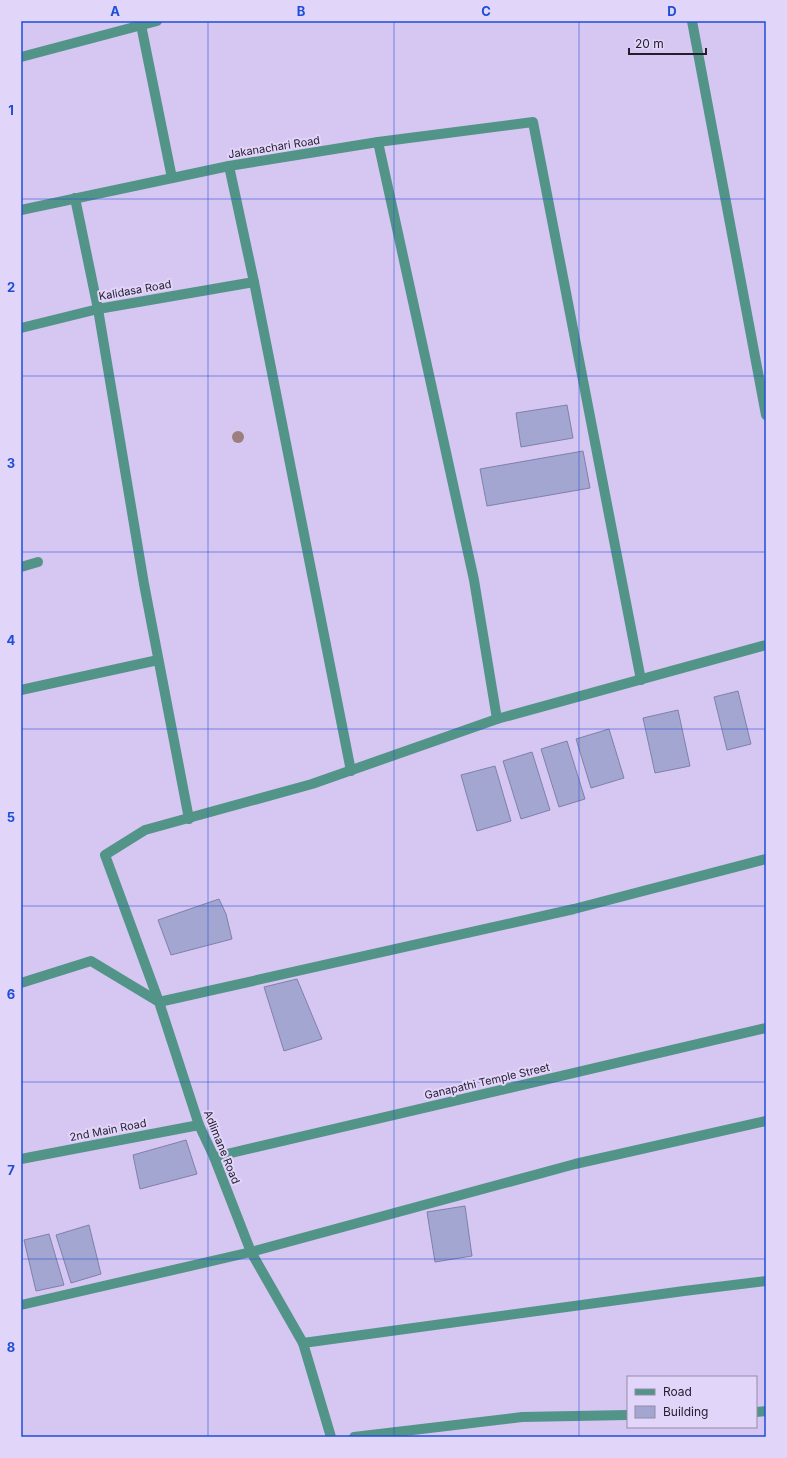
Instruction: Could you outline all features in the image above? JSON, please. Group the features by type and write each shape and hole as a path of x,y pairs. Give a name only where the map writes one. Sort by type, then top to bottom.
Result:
{"street":[{"path":"21,56 157,21"},
{"path":"692,21 766,415"},
{"path":"141,25 172,178"},
{"name":"Jakanachari Road","path":"21,210 229,166 378,142 533,122 641,680"},
{"path":"378,142 474,580 497,719"},
{"path":"229,166 254,282 351,771"},
{"path":"75,198 98,309 144,584 189,819 312,784 497,719 766,645"},
{"name":"Kalidasa Road","path":"21,328 98,309 254,282"},
{"path":"21,567 38,562"},
{"path":"21,690 158,660"},
{"name":"Adlimane Road","path":"189,819 145,830 105,855 159,1002 199,1125 214,1157 251,1252 303,1343 331,1437"},
{"path":"21,983 91,961 159,1002 574,909 766,859"},
{"name":"Ganapathi Temple Street","path":"214,1157 766,1028"},
{"path":"21,1305 251,1252 575,1164 766,1121"},
{"name":"2nd Main Road","path":"21,1159 199,1125"},
{"path":"303,1343 766,1281"},
{"path":"354,1437 522,1417 627,1415"}],"building":[{"path":"567,405 573,438 521,447 516,413"},
{"path":"583,451 590,488 487,506 480,469"},
{"path":"738,691 751,744 727,750 714,697"},
{"path":"678,710 690,766 655,773 643,718"},
{"path":"609,729 624,778 591,788 576,739"},
{"path":"567,741 585,799 559,807 541,749"},
{"path":"532,752 550,810 521,819 503,761"},
{"path":"495,766 511,821 477,831 461,775"},
{"path":"219,899 226,914 232,939 171,955 158,920"},
{"path":"297,979 322,1039 284,1051 264,987"},
{"path":"186,1140 197,1174 140,1189 133,1155"},
{"path":"465,1206 472,1256 435,1262 427,1212"},
{"path":"89,1225 101,1274 71,1283 56,1235"},
{"path":"49,1234 64,1285 36,1291 24,1240"}]}
